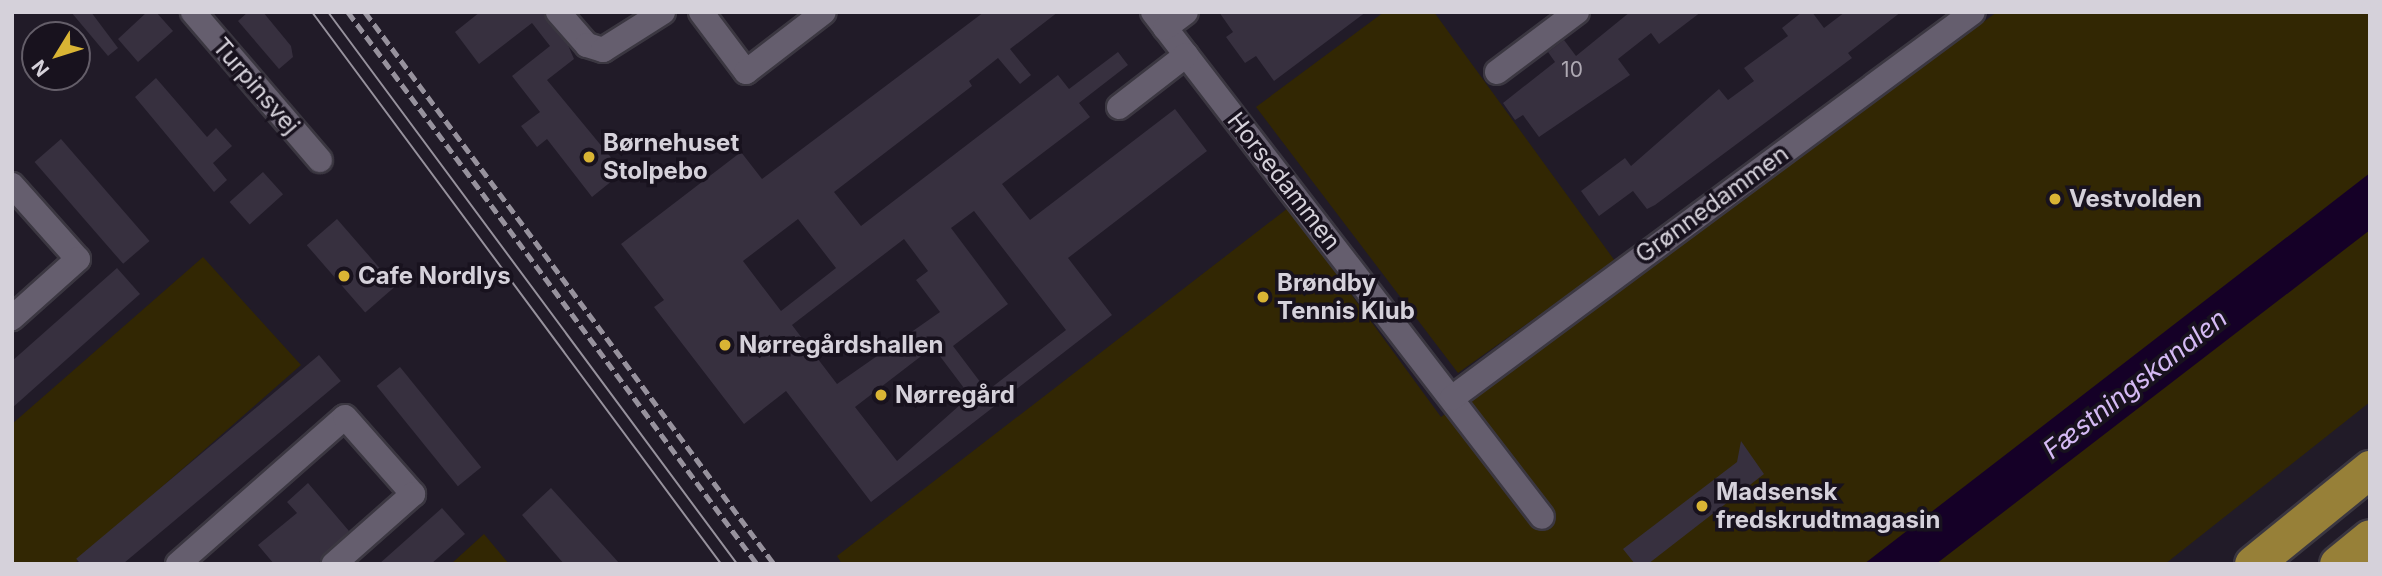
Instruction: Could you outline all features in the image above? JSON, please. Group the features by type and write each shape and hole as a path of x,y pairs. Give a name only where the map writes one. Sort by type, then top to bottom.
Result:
{"highway":[{"path":"2253,564 2370,469"},
{"path":"2338,564 2370,538"}],"street":[{"name":"Turpinsvej","path":"193,12 320,160"},
{"path":"558,12 587,45 603,50 663,12"},
{"path":"701,12 747,72 756,78 841,12"},
{"path":"747,72 824,12"},
{"path":"1159,20 1186,12"},
{"path":"1497,72 1577,12"},
{"name":"Grønnedammen","path":"1452,398 1973,12"},
{"name":"Horsedammen","path":"1159,20 1542,517"},
{"path":"1119,107 1186,55"},
{"path":"12,185 78,260 12,318"},
{"path":"178,564 345,417 413,494 334,564"}],"shaded area":[{"path":"1384,12 1434,12 1615,261 1458,373 1256,107"},
{"name":"Vestvolden","path":"1997,12 2370,12 2370,402 2165,564 842,564 837,556 1288,208 1441,417"},
{"path":"203,257 301,365 74,564 12,564 12,424"},
{"path":"484,534 509,564 451,564"}],"water":[{"name":"Fæstningskanalen","path":"2370,173 2370,230 1936,564 1864,564"}],"building":[{"path":"71,12 91,12 118,48 108,56 91,36 91,21 79,21"},
{"path":"147,12 156,12 173,31 138,62 118,39"},
{"path":"248,12 263,12 291,46 293,57 279,69 238,21"},
{"path":"480,12 543,12 568,45 574,59 547,80 623,172 592,197 547,139 537,147 521,126 540,112 512,76 550,46 532,23 479,64 455,32"},
{"path":"984,12 1058,12 1010,49 1031,75 1020,84 998,58 969,81 972,86 834,192 861,226 1058,75 1069,89 1118,52 1128,65 1079,103 1090,117 1002,184 1030,220 1175,109 1207,151 1068,258 1112,315 871,502 786,391 744,424 654,307 664,300 621,244 741,152 762,179","holes":["974,211 1066,330 987,391 953,346 1008,304 951,228","798,219 836,268 781,311 743,261","904,239 928,271 916,280 940,312 837,384 792,325","933,347 970,396 897,461 855,407"]},
{"path":"1219,12 1366,12 1274,81 1256,56 1245,63 1226,37 1233,32"},
{"path":"1630,12 1701,12 1659,44 1651,33 1618,59 1630,75 1539,137 1523,115 1515,120 1503,103 1555,62 1548,52 1564,40 1576,56"},
{"path":"1802,12 1812,12 1824,28 1845,12 1901,12 1848,53 1852,58 1655,205 1647,209 1633,191 1599,216 1581,191 1625,158 1631,166 1719,89 1728,100 1754,81 1744,68 1788,36 1782,28"},
{"path":"156,78 207,137 216,128 232,146 213,163 227,180 214,192 135,97"},
{"path":"61,139 150,241 123,264 35,162"},
{"path":"263,172 283,194 250,224 230,202"},
{"path":"337,219 395,286 365,312 307,245"},
{"path":"117,268 140,294 12,408 12,361"},
{"path":"319,355 341,381 123,564 81,564 76,559"},
{"path":"400,367 481,467 458,486 377,386"},
{"name":"Madsensk fredskrudtmagasin","path":"1741,441 1764,474 1648,564 1635,564 1623,549 1737,462"},
{"path":"308,483 349,531 317,564 274,564 258,545 297,513 287,502"},
{"path":"551,488 620,564 564,564 522,515"},
{"path":"442,508 465,534 431,564 379,564"}],"tram line":[{"path":"312,12 721,564"},
{"path":"328,12 737,564"}],"railway":[{"path":"348,12 757,564"},
{"path":"365,12 774,564"}],"place":[{"name":"Børnehuset Stolpebo","path":"589,157"},
{"name":"Vestvolden","path":"2055,199"},
{"name":"Cafe Nordlys","path":"344,276"},
{"name":"Brøndby Tennis Klub","path":"1263,297"},
{"name":"Nørregårdshallen","path":"725,345"},
{"name":"Nørregård","path":"881,395"},
{"name":"Madsensk fredskrudtmagasin","path":"1702,506"}]}
